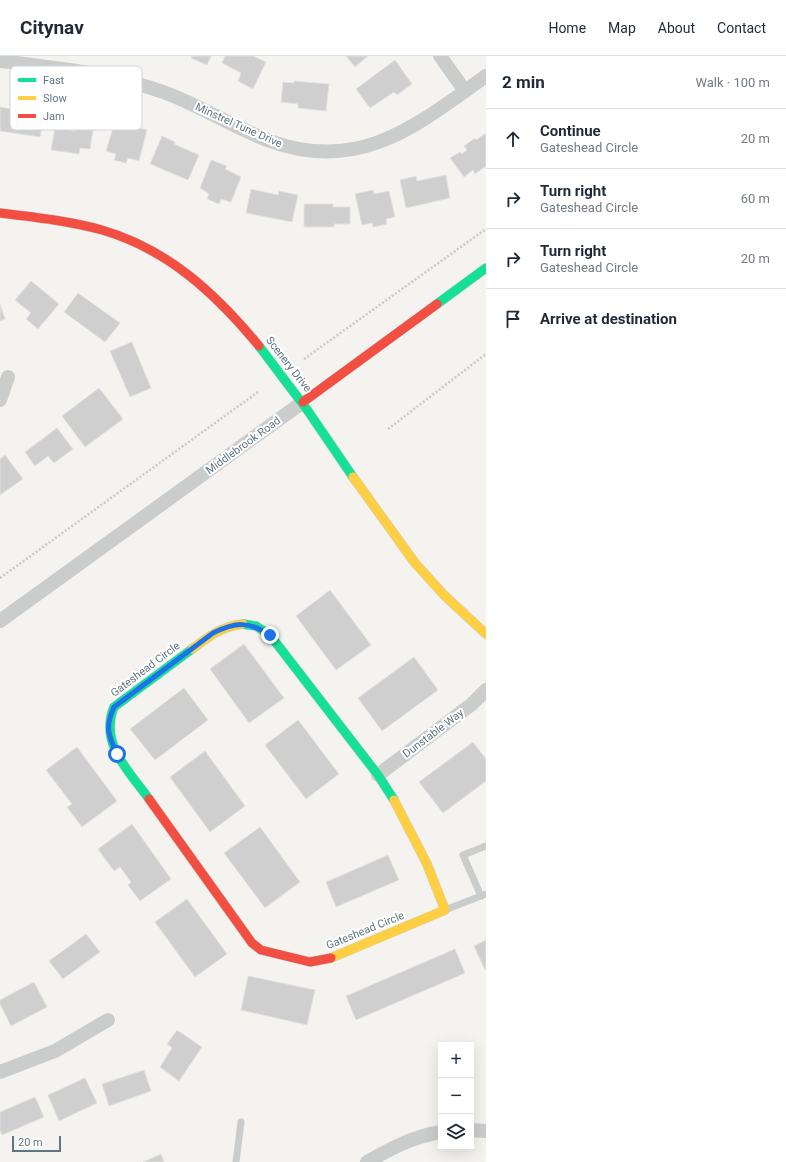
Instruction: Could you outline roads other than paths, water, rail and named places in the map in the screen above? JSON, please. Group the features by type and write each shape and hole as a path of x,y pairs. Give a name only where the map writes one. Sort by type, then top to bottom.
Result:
{"street":[{"path":"440,56 465,90"},
{"name":"Minstrel Tune Drive","path":"0,61 38,66"},
{"name":"Minstrel Tune Drive","path":"142,85 164,92 190,103 268,141 294,148 323,152 348,150 380,142 404,132 486,76"},
{"name":"Scenery Drive","path":"0,213 72,222 134,241 178,265 217,298 244,325 303,402 407,553 456,607 486,634"},
{"name":"Middlebrook Road","path":"0,621 486,268"},
{"path":"0,400 8,376"},
{"name":"Gateshead Circle","path":"230,625 256,626 270,635 378,775 395,800 427,864 445,910 330,958 310,962 261,950 252,943 117,754 109,737 108,721 114,707 213,633 230,625"},
{"name":"Dunstable Way","path":"378,775 472,704 486,690"},
{"path":"0,1072 55,1050 108,1020"},
{"path":"474,1130 486,1131"},
{"path":"367,1162 394,1148 428,1134 438,1132"}],"lane":[{"path":"445,910 484,895 463,855 486,846"},
{"path":"236,1162 241,1122"}]}
